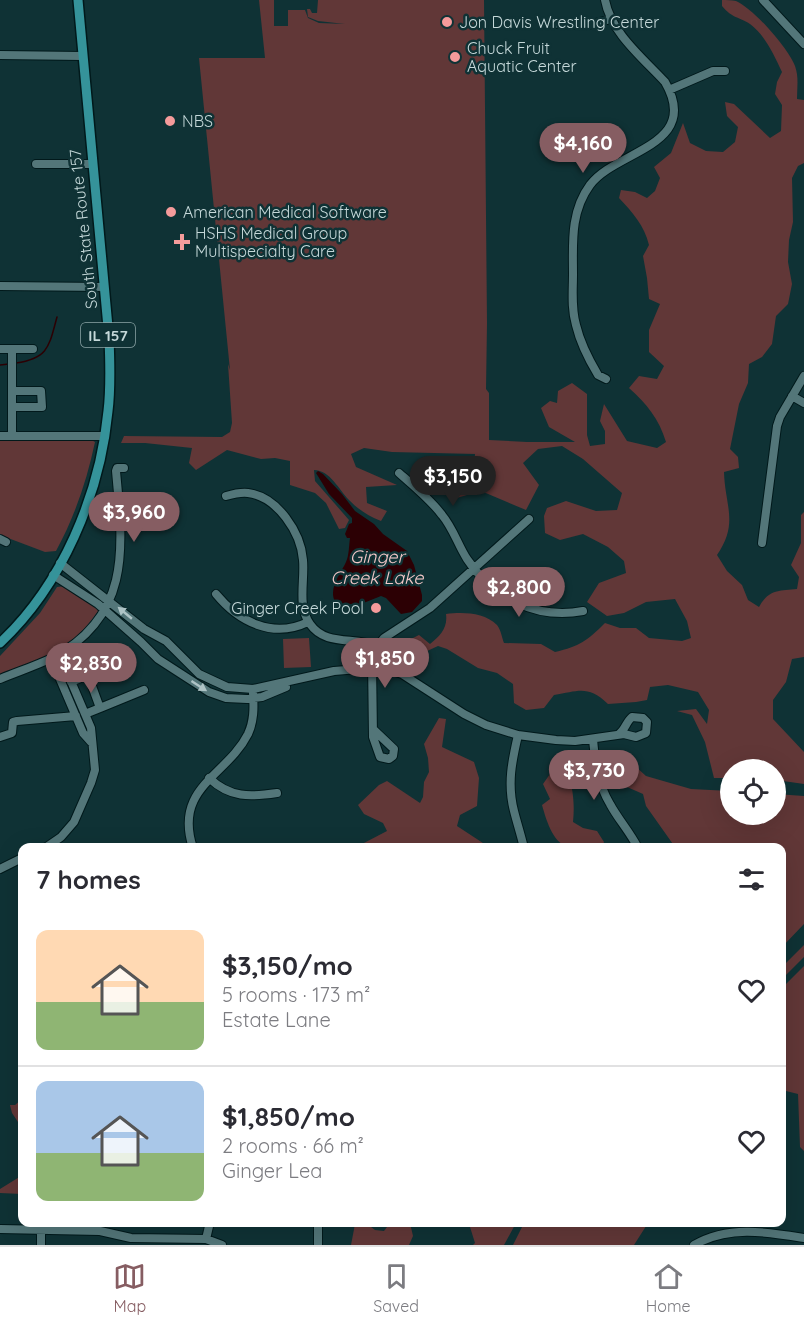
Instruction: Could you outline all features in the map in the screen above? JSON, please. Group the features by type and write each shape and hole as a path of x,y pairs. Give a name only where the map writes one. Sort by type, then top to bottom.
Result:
{"main road":[{"name":"South State Route 157","path":"0,643 27,613 60,563 83,516 98,471 105,436 110,385 109,338 78,0"}],"street":[{"path":"605,0 611,19 621,33 665,82 673,110 666,131 652,146 610,166 595,179 583,195 574,222 572,297 575,323 598,375 606,379"},
{"path":"763,0 804,44"},
{"path":"543,23 588,25 611,19"},
{"path":"0,55 82,56"},
{"path":"669,90 713,71 725,71"},
{"path":"36,164 92,164"},
{"path":"0,286 104,287"},
{"path":"0,349 33,349"},
{"path":"12,349 12,436"},
{"path":"762,543 776,431 780,417 804,376"},
{"path":"12,391 41,391 42,407 12,407"},
{"path":"792,396 804,403"},
{"path":"0,436 105,436"},
{"path":"0,679 59,653 88,631 104,609 117,579 122,547 116,471 117,468 124,468"},
{"path":"399,473 442,515 474,569 496,591 516,603 548,612 583,611"},
{"path":"226,496 249,493 262,498 278,509 290,525 303,557 303,598 308,622 316,631 327,638 364,641 378,646"},
{"path":"374,730 371,668 373,654 378,646 384,638 430,608 529,519"},
{"path":"60,563 144,629 166,641 199,674 218,684 236,689 253,689 334,671 371,668 402,674 464,714 486,725 518,735 556,741 593,739 619,734"},
{"path":"53,575 104,609 158,659 216,695 237,699 254,698 275,692 303,678"},
{"path":"216,594 234,614 260,626 283,629 308,622"},
{"path":"145,647 156,635"},
{"path":"59,653 80,702 78,713"},
{"path":"172,668 181,657"},
{"path":"51,658 78,713 83,733 91,742 95,762 90,787 68,830 53,843"},
{"path":"71,682 127,658"},
{"path":"87,675 100,708"},
{"path":"192,843 189,823 191,808 198,792 240,747 247,736 253,718 253,689"},
{"path":"0,737 12,733 13,722 100,708 144,690"},
{"path":"80,702 94,692"},
{"path":"518,735 510,766 510,782 513,809 523,843"},
{"path":"593,739 595,764 602,787 610,804 636,843"},
{"path":"209,778 222,789 238,795 255,796 277,793"},
{"path":"0,869 18,860"},
{"path":"0,1229 101,1227 131,1238 206,1239 222,1245"},
{"path":"206,1239 209,1227"},
{"path":"318,1227 318,1245"},
{"path":"694,1245 719,1234 752,1227 804,1238"},
{"path":"40,1245 41,1229"}],"shaded area":[{"path":"259,0 274,0 274,26 288,26 288,10 305,10 308,18 319,23 345,24 318,21 308,17 307,9 310,9 312,13 317,13 318,0 484,0 486,389 489,393 489,440 575,442 549,427 541,408 550,401 557,403 558,391 572,383 587,394 587,435 590,446 605,444 605,431 600,421 604,404 627,441 657,448 666,442 660,426 652,412 629,388 639,376 657,379 664,366 649,352 649,330 660,304 649,299 643,256 649,245 647,238 641,225 619,198 621,190 635,192 647,198 655,191 660,178 654,167 671,153 683,123 690,143 706,151 723,152 735,142 738,127 727,116 725,102 734,104 770,138 781,131 782,105 775,94 782,72 760,34 750,24 726,10 722,6 722,0 736,1 752,12 785,49 796,70 797,99 804,100 804,163 798,166 792,178 793,222 788,262 792,284 788,304 776,316 772,344 762,357 749,364 748,383 739,404 730,449 738,457 739,468 724,472 729,524 724,544 717,555 727,571 742,585 748,600 759,607 771,594 797,589 799,577 791,565 801,543 801,515 804,512 804,657 792,659 786,682 773,700 773,719 804,752 804,784 786,781 786,759 720,759 720,778 714,778 705,742 692,715 677,711 696,709 707,724 709,710 698,692 668,685 650,687 647,700 608,704 595,694 577,691 554,695 544,708 526,710 514,703 513,684 497,673 478,668 438,646 417,653 411,639 419,635 430,644 443,631 446,614 452,613 473,614 492,621 497,625 504,643 541,644 555,652 583,642 605,623 620,628 636,628 649,638 682,641 691,638 687,621 675,599 646,602 624,613 607,616 587,602 599,583 626,573 624,561 608,547 583,534 560,540 545,533 544,516 547,508 566,501 596,511 617,510 622,493 583,459 562,446 538,449 523,463 539,485 526,510 481,491 453,499 446,487 473,481 475,454 392,452 364,448 351,454 356,467 397,485 366,487 367,503 387,511 381,521 356,507 325,473 314,470 315,481 349,520 345,528 339,529 326,503 315,493 290,485 290,461 275,458 261,459 227,450 196,470 189,463 192,448 121,443 124,436 222,437 230,432 232,423 228,364 230,370 199,58 265,58"},
{"path":"77,438 95,442 80,498 56,551 45,552 0,535 0,439 59,441"},
{"path":"66,586 95,606 98,611 88,625 55,652 0,676 0,656 40,613 57,587"},
{"path":"309,638 311,667 284,668 283,639"},
{"path":"439,718 446,719 442,747 474,762 479,778 477,806 460,815 457,826 483,843 364,843 387,831 383,823 364,814 358,805 379,785 387,781 420,803 423,797 424,782 429,772 424,744"},
{"path":"565,766 573,794 573,822 583,828 597,831 604,843 561,843 557,840 550,829 542,805 550,799 543,784 550,774"},
{"path":"635,766 646,776 691,789 720,790 720,825 786,825 786,795 804,796 804,924 786,943 786,843 672,843 646,806 643,794 627,787"},
{"path":"804,945 804,957 786,975 786,963"},
{"path":"804,966 804,1151 800,1147 798,1094 786,1091 786,984"},
{"path":"18,1102 18,1122 10,1105"},
{"path":"18,1178 18,1194 0,1193 0,1189"},
{"path":"354,1227 371,1227 384,1231 387,1227 411,1227 413,1236 409,1245 351,1245"},
{"path":"470,1227 514,1227 504,1245 473,1245 475,1243"},
{"path":"522,1227 645,1227 634,1245 513,1245"}],"water":[{"name":"Ginger Creek Lake","path":"318,471 342,494 355,511 407,551 414,565 422,595 422,601 412,612 401,614 386,598 381,596 361,604 335,602 334,586 348,557 350,538 347,538 345,534 349,524 352,523 352,518 329,494 316,473"}],"waterway":[{"path":"16,363 35,358 46,349 57,317"},
{"path":"0,365 9,364"}],"place":[{"name":"Jon Davis Wrestling Center","path":"447,22"},
{"name":"Chuck Fruit Aquatic Center","path":"455,57"},
{"name":"NBS","path":"170,121"},
{"name":"American Medical Software","path":"171,212"},
{"name":"HSHS Medical Group Multispecialty Care","path":"182,242"},
{"name":"Ginger Creek Pool","path":"376,608"}]}
